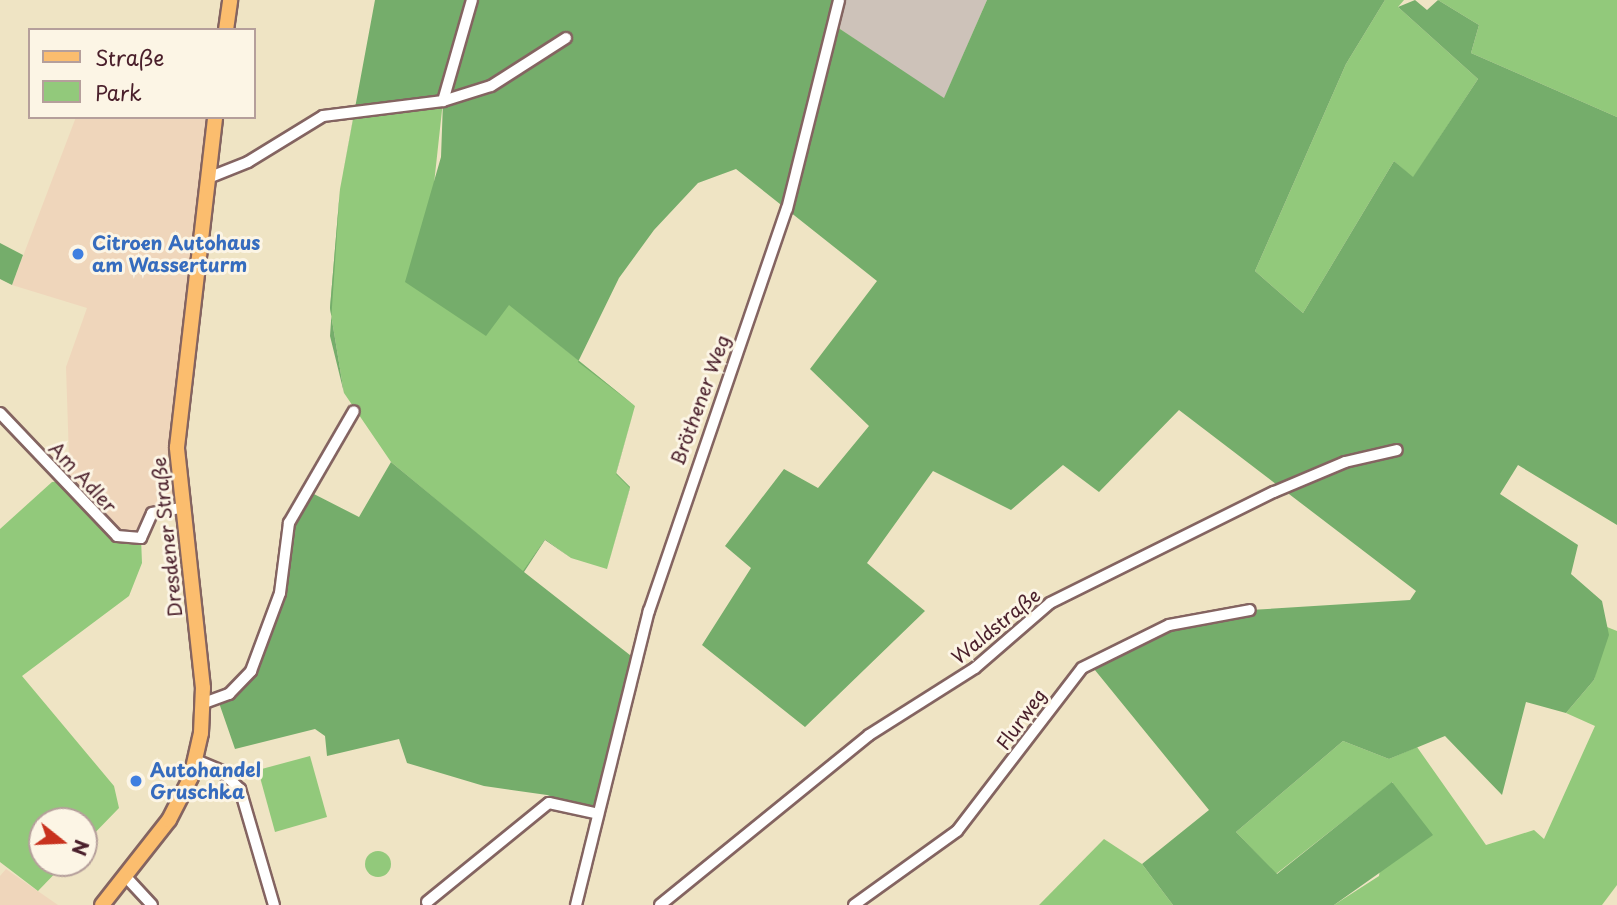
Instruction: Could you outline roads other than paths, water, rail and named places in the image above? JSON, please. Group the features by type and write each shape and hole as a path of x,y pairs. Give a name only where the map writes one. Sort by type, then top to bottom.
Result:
{"main road":[{"path":"226,28 230,0"},
{"name":"Dresdener Straße","path":"102,905 169,820 196,760 204,703 180,508 179,401 215,119"}],"street":[{"path":"443,101 472,0"},
{"name":"Bröthener Weg","path":"576,905 594,813 682,501 787,209 839,0"},
{"path":"208,178 248,162 323,116 443,101 491,86 566,38"},
{"path":"204,703 229,694 251,671 280,593 289,523 354,411"},
{"name":"Am Adler","path":"0,414 117,536 141,538 152,513 180,508"},
{"name":"Waldstraße","path":"660,905 869,736 975,668 1050,603 1274,492 1345,461 1397,450"},
{"name":"Flurweg","path":"854,905 957,831 1082,668 1169,625 1250,610"},
{"path":"196,760 240,789 274,905"},
{"path":"427,902 548,803 594,813"},
{"path":"126,877 152,905"}],"place":[{"name":"Citroen Autohaus am Wasserturm","path":"78,254"},
{"name":"Autohandel Gruschka","path":"136,781"}]}
